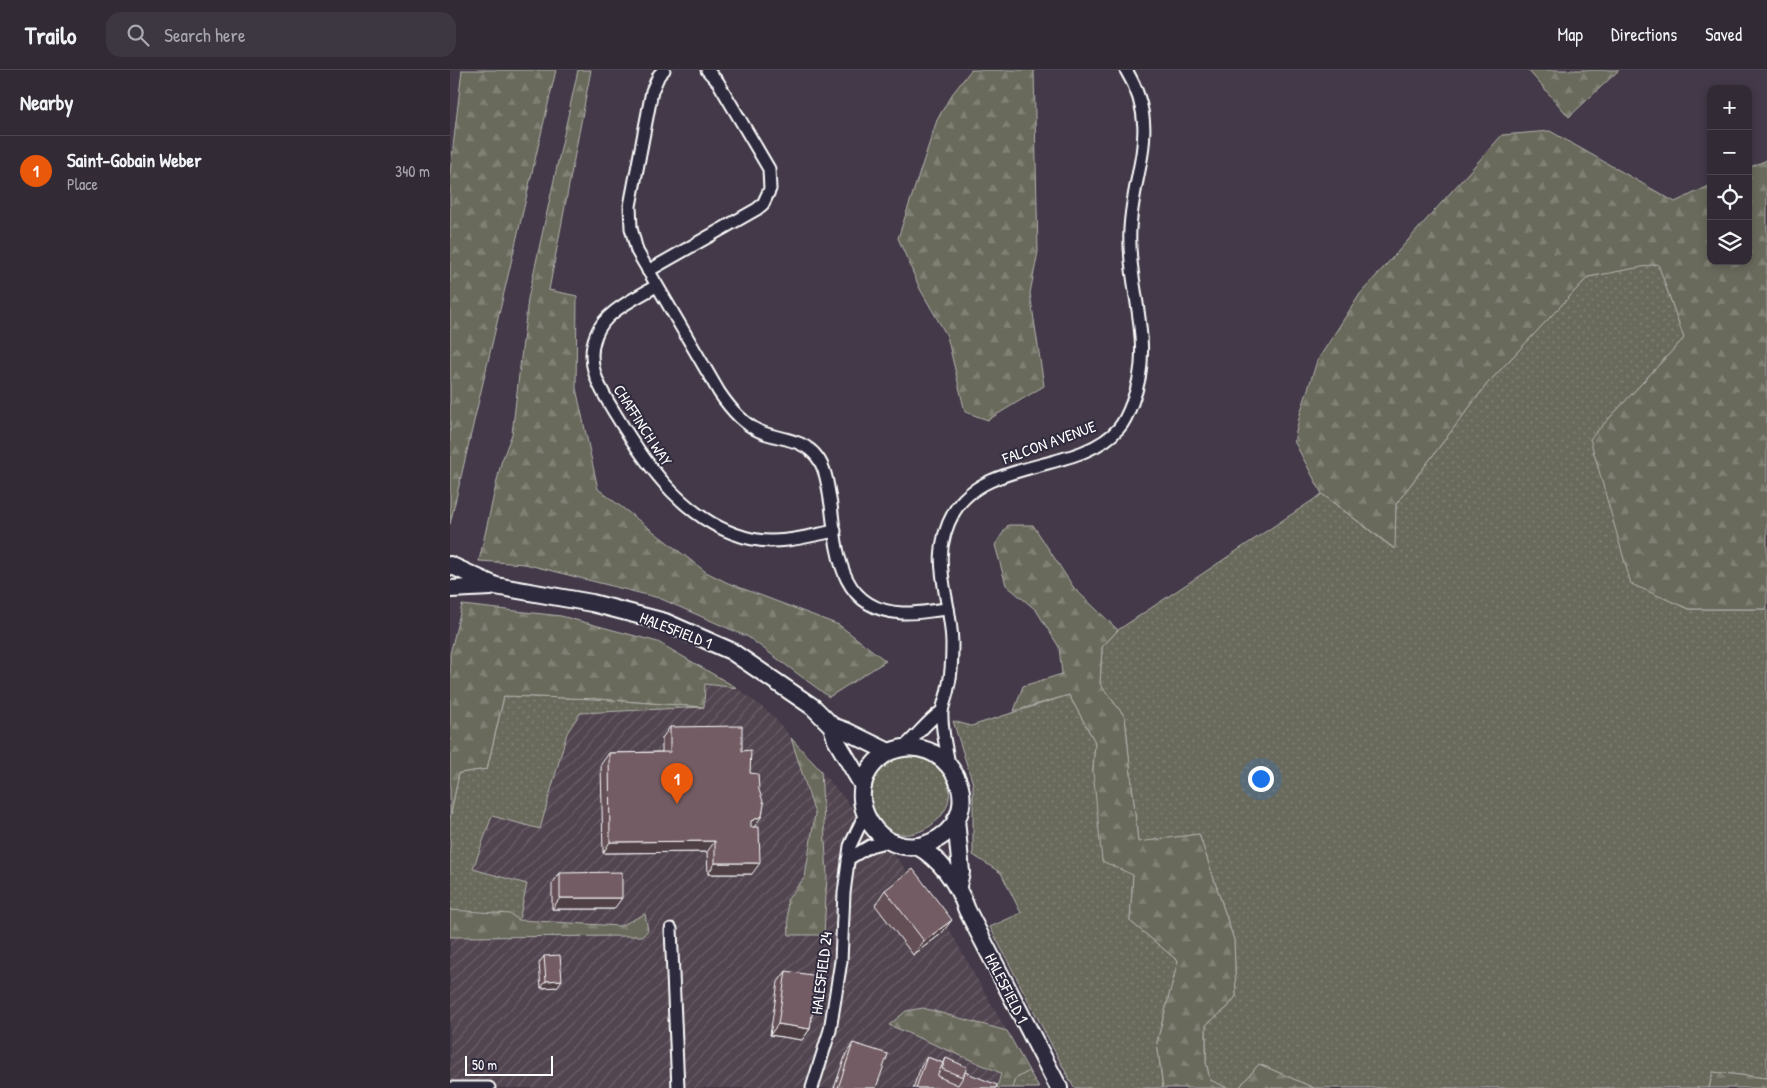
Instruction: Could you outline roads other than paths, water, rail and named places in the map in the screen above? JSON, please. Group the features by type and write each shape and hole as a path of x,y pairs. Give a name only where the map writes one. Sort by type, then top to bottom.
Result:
{"street":[{"path":"664,70 654,82 630,206 634,244 648,271 719,392 732,410 760,432 798,442 818,457 826,478 835,531 846,578 852,590 862,600 886,611 904,613 948,609"},
{"path":"648,271 757,209 763,204 770,189 769,169 718,82 707,70"},
{"name":"FALCON AVENUE","path":"949,764 943,731 942,711 952,660 951,626 941,575 942,541 950,520 961,502 991,481 1078,452 1106,439 1124,421 1135,395 1141,362 1142,331 1131,258 1130,229 1144,156 1144,133 1140,102 1126,70"},
{"name":"CHAFFINCH WAY","path":"656,286 608,316 598,330 591,355 594,376 638,453 685,504 711,521 740,535 764,540 780,540 835,531"},
{"name":"HALESFIELD 1","path":"456,568 496,586"},
{"name":"HALESFIELD 1","path":"454,589 496,586 592,603 665,622 731,651 813,707 832,726 888,752"},
{"path":"863,786 872,766 888,752 904,747 920,733 930,719 942,711"},
{"name":"HALESFIELD 1","path":"832,726 836,740 863,786 862,800 865,814"},
{"path":"904,747 929,750 949,764"},
{"name":"HALESFIELD 1","path":"949,764 957,779 961,795 956,819 961,872 958,886"},
{"path":"865,814 872,827 889,841"},
{"name":"HALESFIELD 24","path":"812,1088 830,1030 842,961 844,893 850,846 865,814"},
{"path":"917,846 939,837 956,819"},
{"path":"848,859 870,846 889,841"},
{"name":"HALESFIELD 1","path":"889,841 902,845 917,846 936,860 958,886 967,910 1059,1088"},
{"path":"671,929 678,1088"},
{"path":"450,1088 489,1088"}],"place":[{"name":"Saint-Gobain Weber","path":"677,804"}]}
